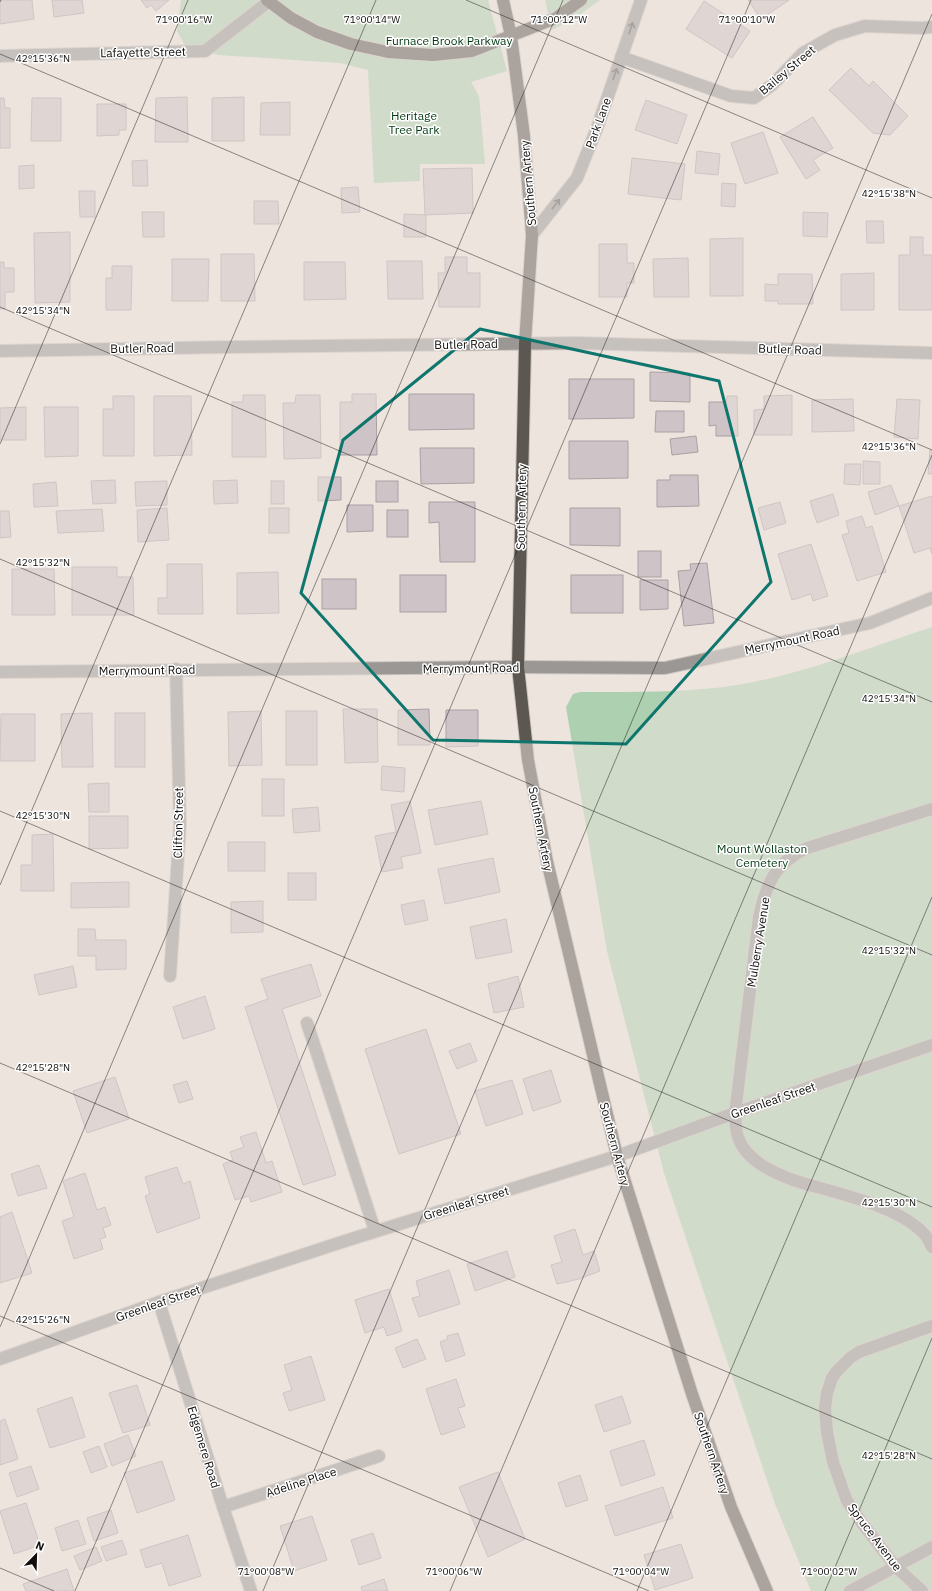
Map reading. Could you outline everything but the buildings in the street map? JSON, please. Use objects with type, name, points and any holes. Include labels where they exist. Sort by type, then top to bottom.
[{"type":"main road","name":"Southern Artery","points":[[503,0],[511,36],[524,136],[532,235],[525,344],[518,668],[528,760],[547,861],[617,1156],[702,1424],[731,1507],[766,1591]]},
{"type":"main road","points":[[267,1],[291,18],[317,32],[351,44],[388,52],[433,55],[472,51],[556,18],[581,0]]},
{"type":"street","name":"Park Lane","points":[[532,235],[577,178],[641,0]]},
{"type":"street","name":"Lafayette Street","points":[[0,56],[205,51],[267,1]]},
{"type":"street","name":"Bailey Street","points":[[621,57],[731,96],[754,98],[772,85],[803,53],[835,35],[865,26],[932,27]]},
{"type":"street","name":"Butler Road","points":[[0,351],[228,346],[577,343],[932,354]]},
{"type":"street","name":"Merrymount Road","points":[[0,672],[665,668],[870,623],[932,598]]},
{"type":"street","name":"Clifton Street","points":[[170,976],[180,826],[176,670]]},
{"type":"street","name":"Mulberry Avenue","points":[[930,1237],[901,1217],[875,1205],[796,1181],[777,1173],[759,1162],[741,1145],[737,1136],[735,1112],[759,917],[767,887],[773,876],[794,854],[807,848],[932,809]]},
{"type":"street","points":[[307,1023],[375,1231]]},
{"type":"street","name":"Greenleaf Street","points":[[0,1359],[159,1302],[375,1231],[617,1156],[735,1112],[932,1045]]},
{"type":"street","name":"Edgemere Road","points":[[159,1302],[223,1507],[251,1591]]},
{"type":"street","name":"Spruce Avenue","points":[[922,1591],[895,1566],[847,1501],[833,1462],[827,1432],[825,1408],[827,1393],[832,1378],[850,1358],[859,1352],[932,1326]]},
{"type":"street","name":"Adeline Place","points":[[223,1507],[379,1456]]},
{"type":"street","points":[[850,1591],[932,1547]]},
{"type":"highlighted area","points":[[480,329],[719,381],[771,582],[626,744],[433,740],[301,593],[343,440]]},
{"type":"green space","name":"Furnace Brook Parkway","points":[[181,0],[488,0],[507,71],[471,82],[479,96],[485,164],[420,164],[420,181],[374,183],[368,70],[340,63],[218,55],[205,51],[188,51],[177,31]]},
{"type":"green space","points":[[545,0],[600,0],[575,18],[552,30]]},
{"type":"green space","name":"Mount Wollaston Cemetery","points":[[932,627],[932,1591],[811,1591],[775,1504],[664,1173],[607,951],[566,707],[573,694],[580,692],[658,692],[717,688],[762,680],[836,660]]},
{"type":"park label","name":"Heritage Tree Park","points":[[414,122]]}]
